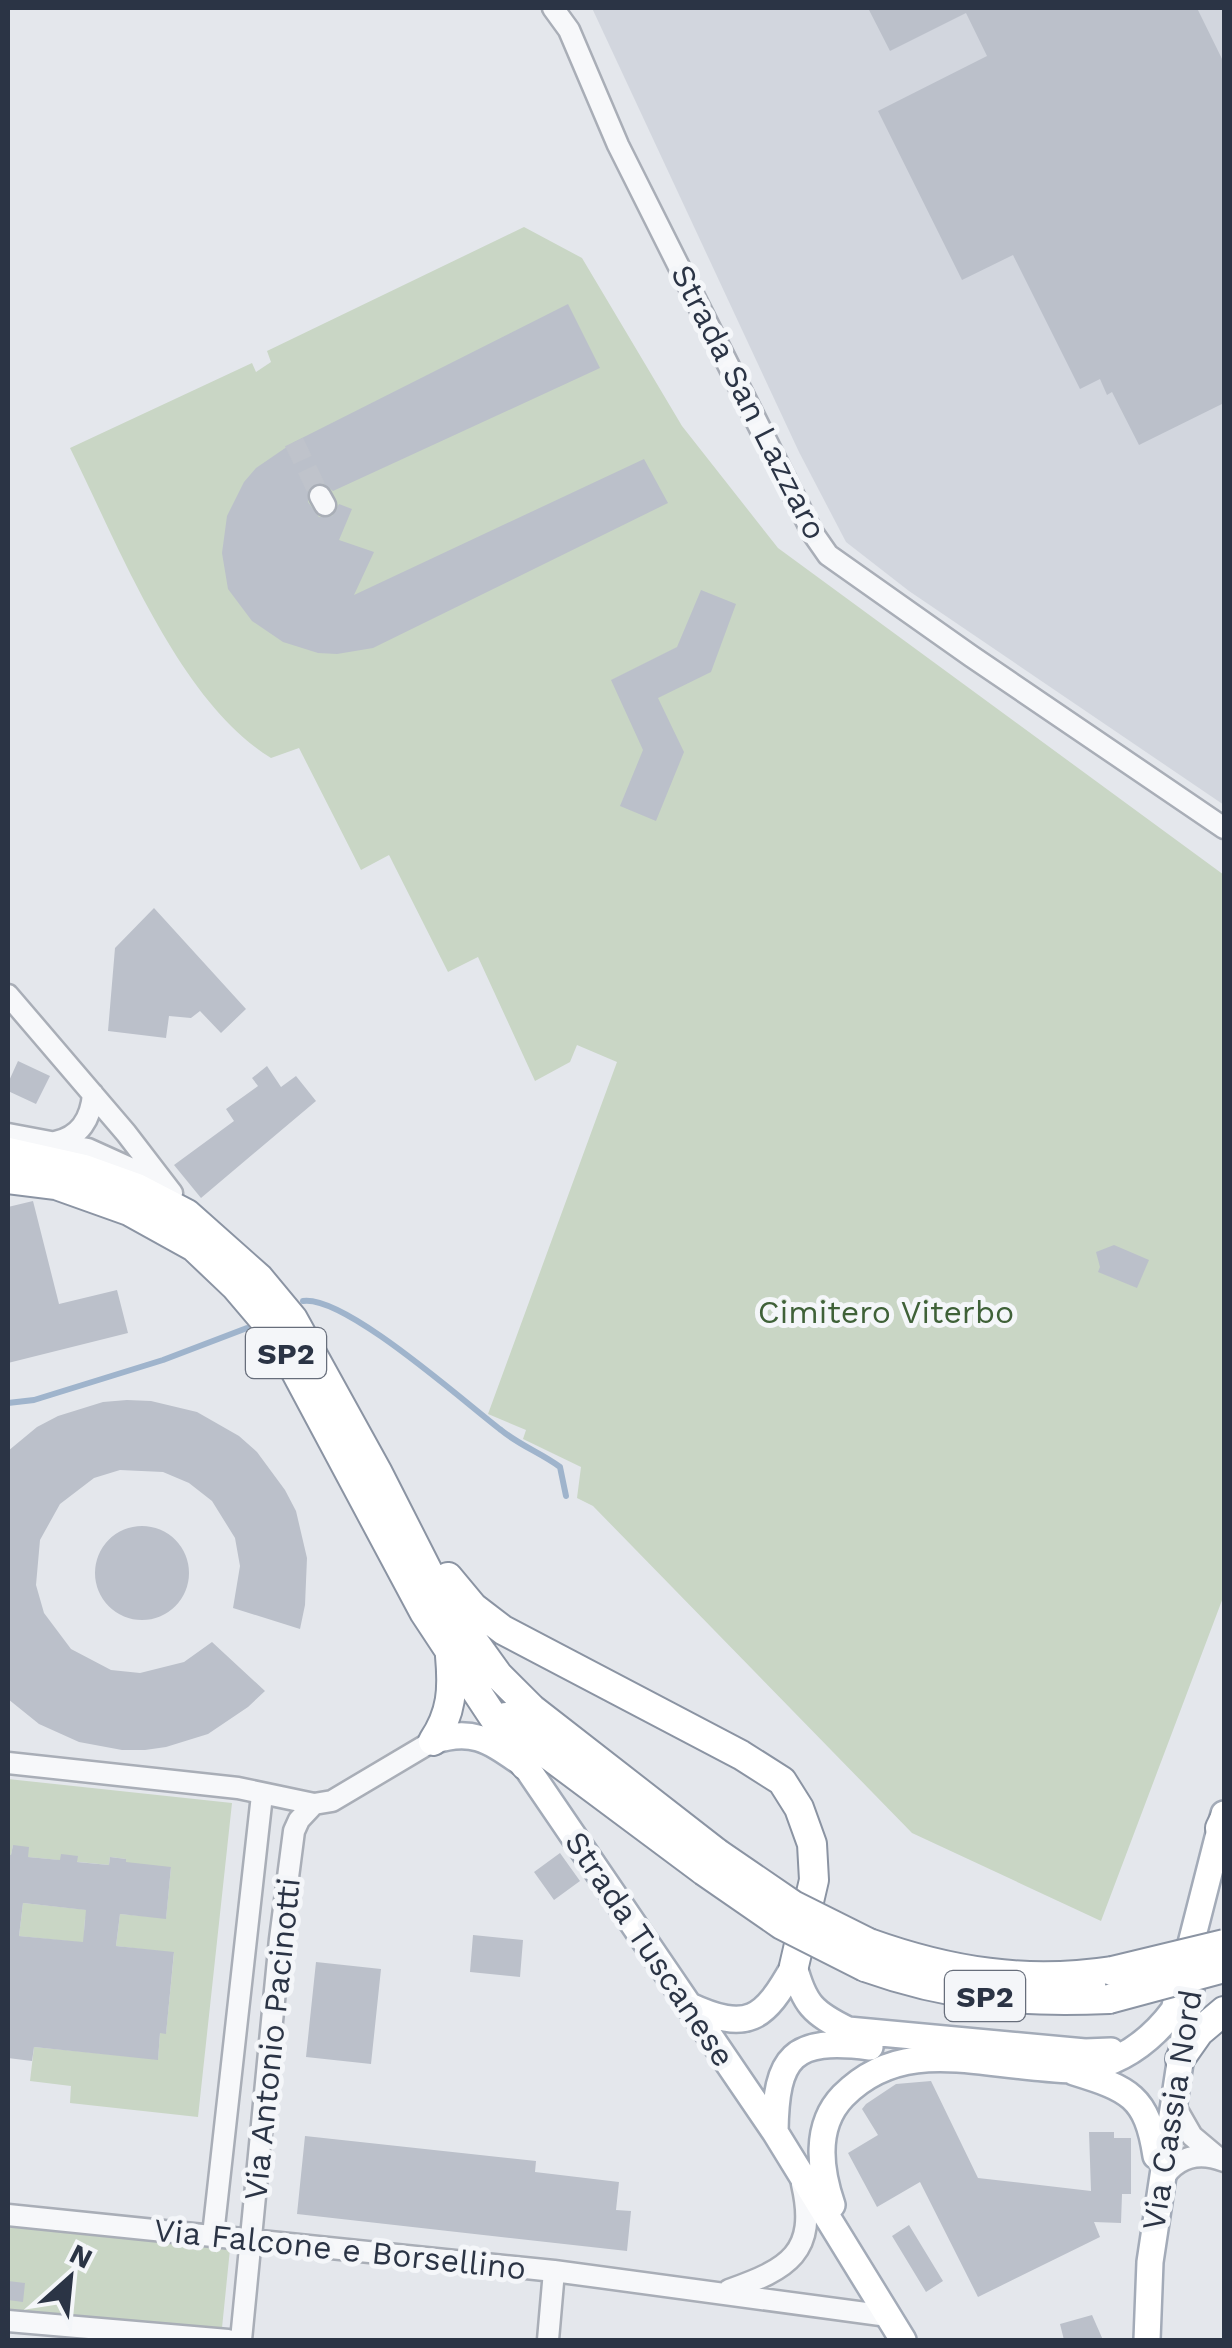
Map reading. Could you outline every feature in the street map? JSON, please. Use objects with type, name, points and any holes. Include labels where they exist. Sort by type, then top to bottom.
[{"type":"highway","name":"SP2","points":[[8,1152],[134,1181],[179,1204],[259,1278],[293,1319],[438,1592],[498,1675],[532,1710],[711,1862]]},
{"type":"highway","name":"SP2","points":[[8,1178],[56,1184],[129,1211],[194,1248],[235,1286],[276,1334],[450,1654],[524,1765]]},
{"type":"highway","points":[[378,1473],[473,1607],[503,1630],[741,1755],[782,1782],[799,1808],[812,1844],[814,1880],[794,1966]]},
{"type":"highway","points":[[432,1740],[448,1716],[450,1654]]},
{"type":"highway","name":"SP2","points":[[468,1682],[535,1745],[711,1862],[793,1904],[919,1986],[1034,2002],[1111,1985],[1224,1968]]},
{"type":"highway","name":"SP2","points":[[1111,1985],[1224,1944]]},
{"type":"highway","points":[[1180,2059],[1199,2032],[1224,2011]]},
{"type":"main road","points":[[432,1740],[467,1733],[504,1750],[524,1765]]},
{"type":"main road","name":"Strada Tuscanese","points":[[524,1765],[775,2132]]},
{"type":"main road","name":"Via Cassia Nord","points":[[841,2234],[821,2173],[828,2117],[861,2079],[886,2065],[924,2057],[1070,2070],[1096,2067],[1136,2049],[1161,2028],[1174,2010],[1223,1821]]},
{"type":"main road","name":"Via Cassia Nord","points":[[1148,2340],[1150,2262],[1159,2186],[1206,1881]]},
{"type":"main road","points":[[688,2005],[712,2016],[734,2020],[754,2016],[774,2001],[794,1966]]},
{"type":"main road","points":[[794,1966],[801,1992],[819,2016],[848,2030],[1085,2052],[1136,2049]]},
{"type":"main road","points":[[775,2132],[776,2090],[784,2068],[801,2051],[824,2044],[866,2046],[924,2057]]},
{"type":"main road","points":[[1070,2070],[1115,2085],[1145,2112],[1151,2125],[1159,2186]]},
{"type":"main road","name":"Via Cassia Nord","points":[[775,2132],[904,2340]]},
{"type":"street","name":"Strada San Lazzaro","points":[[552,8],[568,30],[618,144],[812,532],[828,555],[1224,828]]},
{"type":"street","name":"Strada San Lazzaro","points":[[566,8],[568,30]]},
{"type":"street","points":[[8,995],[93,1094],[179,1204]]},
{"type":"street","points":[[53,1142],[66,1140],[83,1126],[93,1094]]},
{"type":"street","points":[[8,1134],[110,1158],[134,1181]]},
{"type":"street","points":[[8,1762],[238,1788],[314,1804],[332,1801],[432,1740]]},
{"type":"street","name":"Via Antonio Pacinotti","points":[[213,2236],[262,1795]]},
{"type":"street","name":"Via Antonio Pacinotti","points":[[241,2340],[294,1831],[314,1804]]},
{"type":"street","points":[[245,1934],[280,1939]]},
{"type":"street","points":[[1173,2104],[1192,2136],[1222,2159]]},
{"type":"street","points":[[222,2148],[258,2152]]},
{"type":"street","points":[[1159,2186],[1170,2168],[1188,2157],[1209,2155],[1222,2159]]},
{"type":"street","points":[[722,2293],[772,2275],[788,2264],[806,2232],[808,2210],[798,2169]]},
{"type":"street","name":"Via Falcone e Borsellino","points":[[8,2215],[554,2271],[888,2316]]},
{"type":"street","points":[[548,2340],[554,2271]]},
{"type":"street","points":[[8,2321],[228,2340]]},
{"type":"shaded area","points":[[592,8],[1224,8],[1224,805],[909,591],[846,542],[799,452]]},
{"type":"green space","name":"Cimitero Viterbo","points":[[524,227],[582,258],[682,426],[778,548],[1224,875],[1224,1595],[1101,1921],[912,1833],[593,1506],[577,1498],[581,1467],[523,1439],[526,1430],[488,1414],[617,1062],[577,1045],[570,1062],[535,1081],[478,957],[448,972],[389,855],[361,870],[299,748],[271,758],[238,732],[207,699],[154,618],[70,448],[252,363],[256,372],[271,362],[267,351]]},
{"type":"green space","points":[[8,1779],[232,1803],[198,2117],[70,2103],[71,2086],[30,2081],[34,2047],[158,2059],[160,2033],[166,2033],[174,1953],[116,1946],[120,1914],[166,1918],[171,1867],[125,1867],[126,1859],[110,1857],[109,1865],[28,1857],[13,1845],[8,1855]]},
{"type":"green space","points":[[23,1903],[107,1912],[85,1919],[84,1933],[96,1935],[95,1944],[19,1936]]},
{"type":"green space","points":[[8,2227],[230,2249],[222,2328],[8,2309]]},
{"type":"building","points":[[868,8],[1197,8],[1224,63],[1224,403],[1139,445],[1112,392],[1107,395],[1100,379],[1080,389],[1013,255],[962,280],[878,111],[987,56],[966,13],[890,51]]},
{"type":"building","points":[[568,304],[600,368],[333,491],[321,482],[309,488],[308,502],[319,517],[332,516],[339,504],[352,509],[339,540],[374,552],[354,595],[644,459],[668,503],[373,648],[318,653],[283,642],[252,621],[228,589],[222,553],[227,516],[244,482],[256,468],[294,442]]},
{"type":"building","points":[[701,590],[736,604],[711,672],[658,698],[684,752],[656,821],[620,806],[643,750],[611,680],[677,647]]},
{"type":"building","points":[[154,908],[246,1009],[221,1033],[200,1011],[191,1018],[169,1016],[166,1038],[108,1031],[115,948]]},
{"type":"building","points":[[18,1061],[50,1076],[36,1104],[8,1091]]},
{"type":"building","points":[[267,1066],[281,1087],[296,1076],[316,1101],[201,1198],[174,1165],[234,1121],[226,1109],[258,1086],[252,1078]]},
{"type":"building","points":[[33,1201],[59,1304],[117,1290],[128,1333],[8,1363],[8,1207]]},
{"type":"building","points":[[1114,1245],[1149,1260],[1137,1288],[1098,1272],[1096,1252]]},
{"type":"building","points":[[151,1401],[197,1412],[239,1436],[257,1452],[285,1490],[296,1511],[307,1558],[300,1629],[233,1608],[240,1566],[235,1538],[212,1501],[189,1483],[163,1472],[120,1470],[94,1478],[60,1504],[40,1540],[36,1585],[44,1613],[71,1649],[111,1670],[140,1673],[184,1662],[212,1642],[265,1691],[208,1734],[145,1750],[79,1742],[39,1724],[8,1699],[8,1451],[37,1427],[58,1416],[103,1402]]},
{"type":"building","points":[[142,1526],[160,1529],[175,1540],[186,1555],[186,1591],[175,1606],[160,1617],[142,1620],[124,1617],[109,1606],[98,1591],[95,1573],[98,1555],[109,1540],[124,1529]]},
{"type":"building","points":[[13,1845],[29,1847],[28,1857],[60,1860],[61,1854],[78,1856],[77,1862],[109,1865],[110,1857],[171,1867],[166,1919],[120,1914],[116,1946],[174,1952],[166,2034],[160,2033],[158,2060],[34,2047],[32,2061],[8,2058]],"holes":[[[23,1903],[86,1910],[83,1942],[19,1936]]]},
{"type":"building","points":[[560,1853],[580,1881],[554,1900],[534,1872]]},
{"type":"building","points":[[473,1935],[523,1940],[520,1977],[470,1972]]},
{"type":"building","points":[[316,1962],[381,1969],[371,2064],[306,2057]]},
{"type":"building","points":[[931,2081],[978,2178],[1091,2191],[1089,2132],[1114,2132],[1114,2138],[1131,2138],[1131,2194],[1122,2194],[1121,2223],[1094,2222],[1100,2237],[978,2297],[920,2182],[877,2207],[848,2153],[878,2135],[862,2109],[866,2104],[896,2084]]},
{"type":"building","points":[[305,2136],[536,2161],[535,2172],[619,2182],[616,2210],[631,2211],[627,2251],[297,2214]]},
{"type":"building","points":[[909,2225],[943,2281],[926,2292],[892,2236]]},
{"type":"building","points":[[8,2281],[25,2283],[23,2302],[8,2300]]},
{"type":"building","points":[[1092,2315],[1103,2340],[1064,2340],[1060,2324]]},
{"type":"waterway","points":[[303,1301],[322,1304],[374,1332],[508,1435],[560,1467],[566,1496]]},
{"type":"waterway","points":[[8,1403],[34,1400],[163,1360],[247,1328]]},
{"type":"tunnel","points":[[294,442],[320,496]]}]
